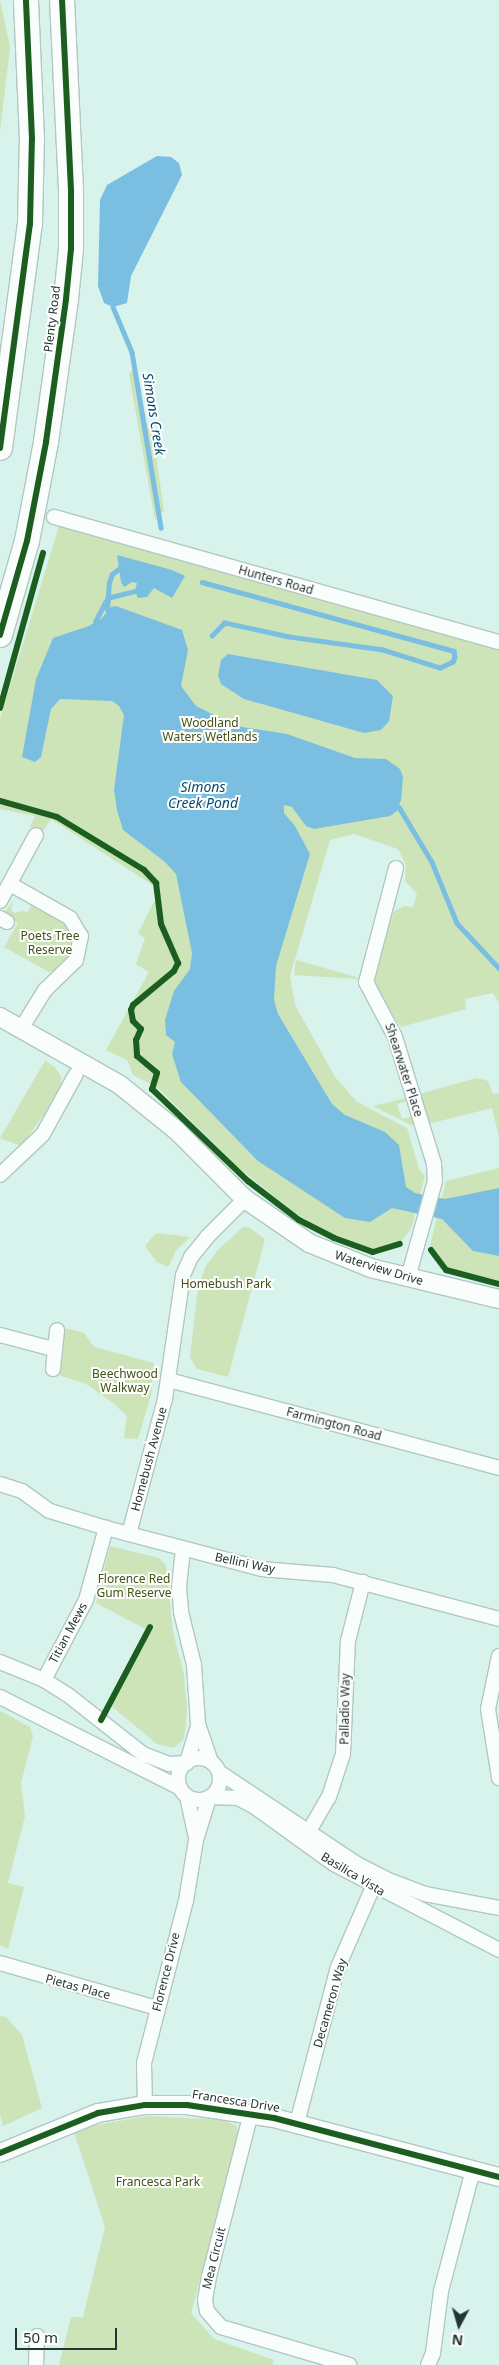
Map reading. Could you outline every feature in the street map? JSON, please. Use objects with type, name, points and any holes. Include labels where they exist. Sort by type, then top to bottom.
[{"type":"highway","points":[[0,448],[30,224],[32,139],[26,0]]},
{"type":"highway","name":"Plenty Road","points":[[0,635],[20,571],[38,487],[66,299],[71,190],[62,0]]},
{"type":"street","name":"Hunters Road","points":[[54,517],[499,642]]},
{"type":"street","points":[[0,901],[36,835]]},
{"type":"street","name":"Shearwater Place","points":[[396,868],[372,950],[366,982],[395,1037],[434,1164],[434,1180],[408,1278]]},
{"type":"street","points":[[10,884],[70,918],[81,936],[76,960],[44,990],[18,1034]]},
{"type":"street","name":"Waterview Drive","points":[[0,1018],[18,1034],[79,1068],[120,1086],[157,1115],[245,1199],[276,1223],[316,1246],[371,1268],[499,1299]]},
{"type":"street","name":"Waterview Drive","points":[[0,1031],[18,1034]]},
{"type":"street","points":[[0,1176],[43,1134],[79,1068]]},
{"type":"street","name":"Homebush Avenue","points":[[129,1534],[169,1380],[183,1275],[191,1257],[207,1237],[245,1199]]},
{"type":"street","points":[[53,1370],[53,1349],[57,1330]]},
{"type":"street","points":[[0,1335],[53,1349]]},
{"type":"street","name":"Farmington Road","points":[[169,1380],[499,1468]]},
{"type":"street","name":"Bellini Way","points":[[0,1484],[22,1491],[50,1511],[184,1549],[262,1569],[324,1573],[499,1618]]},
{"type":"street","name":"Titian Mews","points":[[44,1680],[86,1600],[106,1528]]},
{"type":"street","points":[[0,1697],[198,1800],[210,1797],[219,1786],[215,1767],[198,1724],[194,1672],[179,1587],[184,1549]]},
{"type":"street","name":"Palladio Way","points":[[309,1831],[328,1796],[343,1754],[348,1641],[363,1582]]},
{"type":"street","points":[[499,1656],[488,1709],[499,1778]]},
{"type":"street","points":[[0,1662],[44,1680],[94,1713],[143,1754],[169,1764],[187,1763],[199,1759],[215,1767]]},
{"type":"street","points":[[184,1792],[179,1774],[187,1763],[198,1724]]},
{"type":"street","name":"Basilica Vista","points":[[215,1767],[357,1864],[391,1881],[424,1894],[499,1908]]},
{"type":"street","name":"Florence Drive","points":[[184,1792],[196,1840]]},
{"type":"street","name":"Basilica Vista","points":[[210,1797],[238,1798],[255,1807],[334,1864],[373,1887],[499,1950]]},
{"type":"street","name":"Florence Drive","points":[[145,2105],[144,2063],[186,1901],[196,1840],[210,1797]]},
{"type":"street","name":"Decameron Way","points":[[297,2123],[338,1967],[373,1887]]},
{"type":"street","name":"Pietas Place","points":[[0,1962],[157,2008]]},
{"type":"street","name":"Francesca Drive","points":[[0,2153],[75,2120],[117,2109],[145,2105],[187,2105],[251,2113],[297,2123],[499,2177]]},
{"type":"street","name":"Mea Circuit","points":[[251,2113],[209,2277],[205,2300],[206,2311],[221,2328],[349,2365]]},
{"type":"street","points":[[428,2365],[433,2353],[441,2291],[473,2170]]},
{"type":"street","points":[[36,2365],[38,2336]]},
{"type":"green space","points":[[0,0],[10,47],[0,131]]},
{"type":"green space","points":[[135,367],[148,427],[153,435],[164,511],[155,520],[129,374]]},
{"type":"green space","name":"Woodland Waters Wetlands","points":[[61,520],[499,643],[499,1003],[493,993],[465,999],[466,1009],[401,1027],[377,990],[373,974],[394,911],[404,906],[413,907],[417,894],[405,881],[406,865],[398,849],[354,834],[330,840],[290,976],[295,1005],[335,1077],[357,1102],[407,1128],[419,1169],[425,1176],[411,1229],[401,1241],[378,1250],[332,1235],[292,1211],[238,1167],[158,1088],[133,1075],[127,1060],[106,1050],[149,972],[136,964],[145,938],[138,933],[157,896],[154,886],[51,819],[42,832],[30,826],[35,816],[0,809],[0,718]]},
{"type":"green space","name":"Poets Tree Reserve","points":[[13,902],[11,911],[15,913],[23,911],[27,913],[33,903],[69,923],[77,947],[63,968],[49,972],[4,947],[18,923],[2,915]]},
{"type":"green space","points":[[296,960],[359,978],[359,979],[294,975]]},
{"type":"green space","points":[[45,1061],[55,1067],[61,1077],[61,1086],[53,1102],[21,1146],[0,1138]]},
{"type":"green space","points":[[477,1078],[488,1081],[493,1094],[499,1093],[499,1137],[492,1108],[428,1124],[419,1094]]},
{"type":"green space","points":[[406,1098],[407,1101],[397,1104],[402,1119],[413,1116],[415,1125],[411,1125],[373,1106]]},
{"type":"green space","points":[[499,1168],[499,1282],[446,1267],[430,1245],[446,1181]]},
{"type":"green space","name":"Homebush Park","points":[[243,1227],[250,1228],[265,1239],[228,1377],[197,1369],[190,1357],[197,1294],[205,1267],[218,1250]]},
{"type":"green space","points":[[156,1233],[190,1237],[176,1251],[168,1267],[157,1262],[145,1246]]},
{"type":"green space","name":"Beechwood Walkway","points":[[64,1328],[84,1333],[94,1347],[154,1363],[151,1395],[138,1439],[124,1438],[127,1416],[112,1402],[86,1384],[59,1375]]},
{"type":"green space","name":"Florence Red Gum Reserve","points":[[110,1546],[159,1558],[166,1565],[173,1632],[184,1675],[187,1711],[184,1739],[174,1748],[157,1744],[110,1705],[149,1631],[96,1603]]},
{"type":"green space","points":[[0,1711],[30,1727],[33,1736],[21,1783],[25,1816],[8,1883],[24,1887],[8,1949],[0,1945]]},
{"type":"green space","points":[[0,2016],[6,2017],[22,2035],[42,2108],[3,2126],[0,2114]]},
{"type":"green space","name":"Francesca Park","points":[[148,2116],[223,2120],[237,2126],[238,2138],[191,2313],[214,2339],[274,2360],[272,2365],[59,2365],[71,2317],[83,2317],[105,2227],[74,2132],[96,2125]]},
{"type":"water","points":[[157,156],[171,157],[179,163],[182,175],[131,276],[127,303],[113,307],[104,303],[98,286],[100,200],[107,185]]},
{"type":"water","points":[[117,555],[172,570],[185,576],[172,598],[154,588],[147,597],[138,598],[135,591],[137,583],[132,582],[124,587],[121,582]]},
{"type":"water","name":"Simons Creek Pond","points":[[116,606],[182,630],[188,650],[181,686],[196,706],[236,726],[287,734],[355,758],[386,759],[400,769],[403,777],[401,800],[397,811],[390,816],[314,829],[306,826],[292,807],[284,805],[284,813],[295,826],[310,854],[276,966],[274,1000],[278,1014],[332,1104],[345,1115],[385,1132],[399,1145],[406,1187],[415,1193],[445,1199],[499,1188],[499,1256],[473,1251],[442,1219],[392,1208],[370,1222],[345,1218],[258,1161],[181,1082],[172,1054],[175,1042],[166,1035],[165,1020],[174,991],[190,969],[192,953],[176,874],[164,861],[123,830],[117,810],[114,790],[124,715],[119,706],[112,701],[60,699],[51,709],[41,757],[35,762],[22,757],[36,679],[53,638],[89,626],[101,619],[111,607]]},
{"type":"water","points":[[228,654],[377,680],[393,696],[389,721],[381,730],[364,733],[244,699],[221,684],[218,676],[221,660]]},
{"type":"waterway","name":"Simons Creek","points":[[113,307],[132,352],[161,528]]},
{"type":"waterway","points":[[107,610],[109,583],[112,574],[120,568]]},
{"type":"waterway","points":[[202,582],[454,651],[455,657],[453,662],[440,668],[383,650],[289,637],[225,623],[212,636]]},
{"type":"waterway","points":[[107,598],[135,591]]},
{"type":"waterway","points":[[95,622],[105,602]]},
{"type":"waterway","points":[[399,807],[432,862],[457,923],[499,968]]},
{"type":"cycle path","points":[[0,448],[30,224],[32,139],[26,0]]},
{"type":"cycle path","points":[[0,635],[27,541],[46,442],[71,249],[71,190],[62,0]]},
{"type":"cycle path","points":[[0,708],[43,553]]},
{"type":"cycle path","points":[[0,801],[57,817],[144,870],[156,883],[161,924],[178,963],[174,971],[133,1005],[131,1010],[133,1021],[141,1029],[136,1040],[137,1056],[157,1073],[152,1089],[248,1181],[299,1220],[334,1238],[373,1252],[400,1244]]},
{"type":"cycle path","points":[[431,1250],[446,1270],[499,1284]]},
{"type":"cycle path","points":[[101,1720],[150,1627]]},
{"type":"cycle path","points":[[0,2153],[98,2113],[145,2105],[187,2105],[274,2118],[499,2177]]}]
